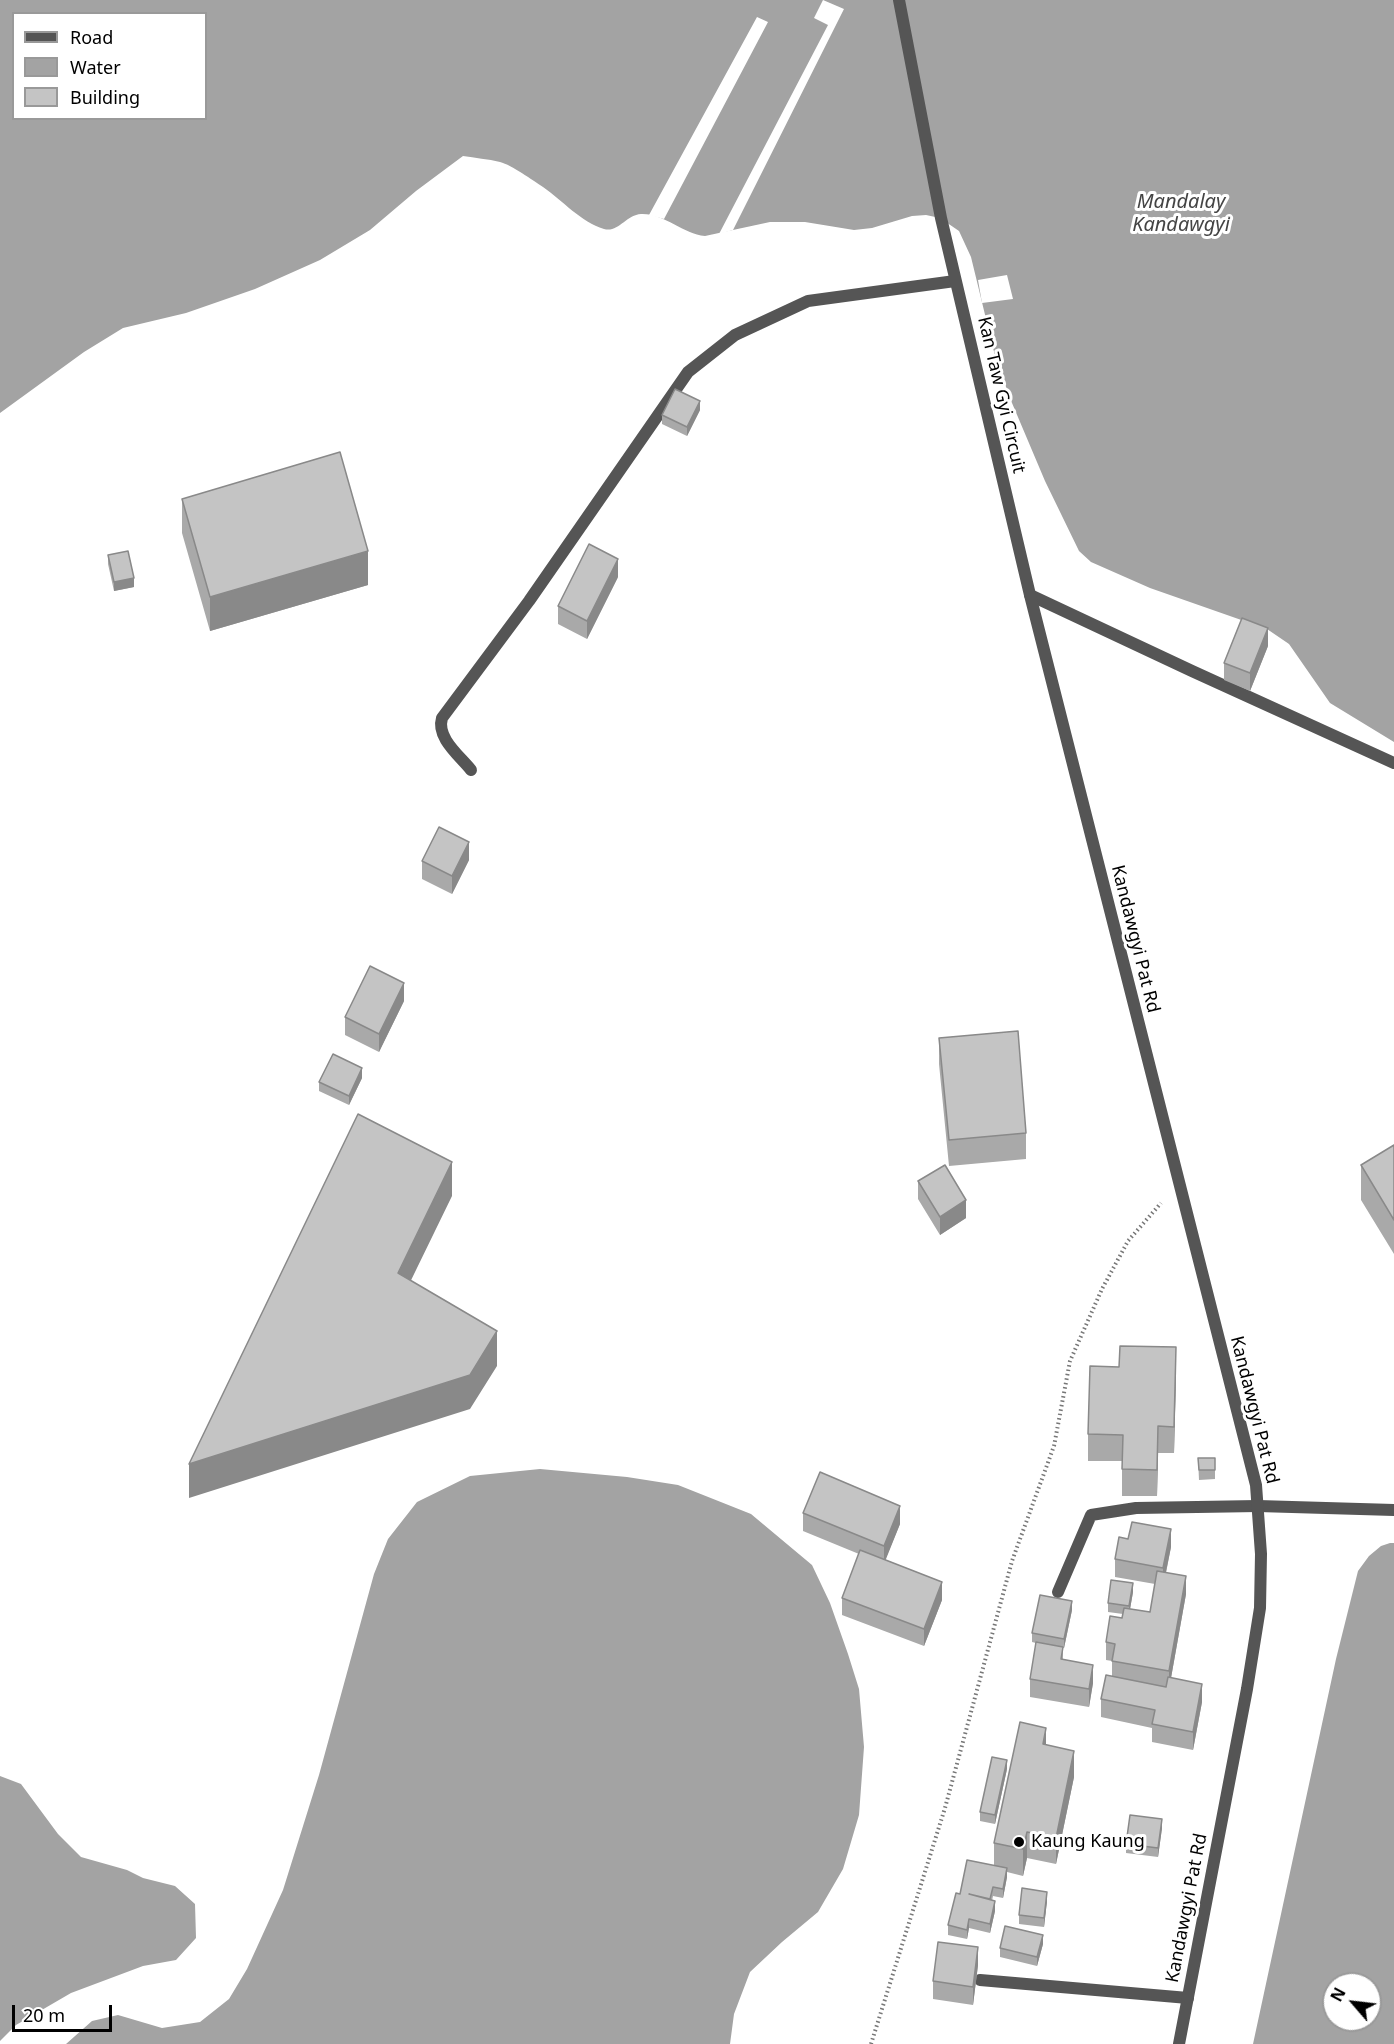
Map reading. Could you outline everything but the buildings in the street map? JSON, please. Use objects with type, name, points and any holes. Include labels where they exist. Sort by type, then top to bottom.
[{"type":"street","name":"Kan Taw Gyi Circuit","points":[[899,0],[940,218],[1080,795]]},
{"type":"street","points":[[471,770],[442,735],[440,726],[442,718],[529,601],[688,372],[735,335],[808,301],[955,281]]},
{"type":"street","points":[[1030,595],[1394,763]]},
{"type":"street","name":"Kandawgyi Pat Rd","points":[[1080,795],[1256,1485],[1258,1506],[1261,1554],[1260,1608],[1248,1689],[1179,2044]]},
{"type":"street","points":[[1058,1592],[1091,1515],[1136,1509],[1258,1506],[1394,1510]]},
{"type":"street","points":[[980,1980],[1188,1998]]},
{"type":"path","points":[[871,2044],[945,1808],[1012,1561],[1054,1446],[1071,1361],[1102,1289],[1128,1241],[1179,1183]]},
{"type":"water","name":"Mandalay Kandawgyi","points":[[0,0],[1394,0],[1394,742],[1330,703],[1289,644],[1267,629],[1150,588],[1091,562],[1079,551],[1045,481],[996,360],[971,257],[959,231],[940,218],[926,215],[912,216],[872,228],[854,230],[805,222],[770,222],[705,236],[689,232],[658,217],[641,214],[609,230],[596,226],[580,216],[543,187],[510,166],[463,156],[416,191],[370,230],[320,260],[255,289],[186,313],[123,328],[84,352],[0,413]]},
{"type":"water","points":[[540,1469],[627,1477],[678,1485],[751,1514],[812,1565],[830,1603],[848,1654],[859,1689],[864,1747],[859,1815],[843,1869],[818,1912],[750,1972],[734,2014],[730,2044],[66,2044],[92,2021],[118,2015],[162,2028],[200,2022],[229,1999],[247,1969],[283,1890],[319,1775],[374,1574],[388,1539],[417,1502],[470,1476]]},
{"type":"water","points":[[1394,1543],[1394,2044],[1253,2044],[1336,1659],[1358,1571],[1369,1556],[1381,1546]]},
{"type":"water","points":[[0,1776],[21,1784],[58,1834],[81,1857],[175,1886],[195,1904],[196,1938],[176,1960],[143,1966],[71,1993],[16,2025],[0,2041]]},
{"type":"pier","points":[[823,0],[844,9],[733,230],[719,234],[828,25],[814,18]]},
{"type":"pier","points":[[757,17],[768,22],[664,219],[649,215]]},
{"type":"pier","points":[[1007,275],[1013,299],[982,303],[978,280]]},
{"type":"place","name":"Kaung Kaung","points":[[1019,1842]]}]
